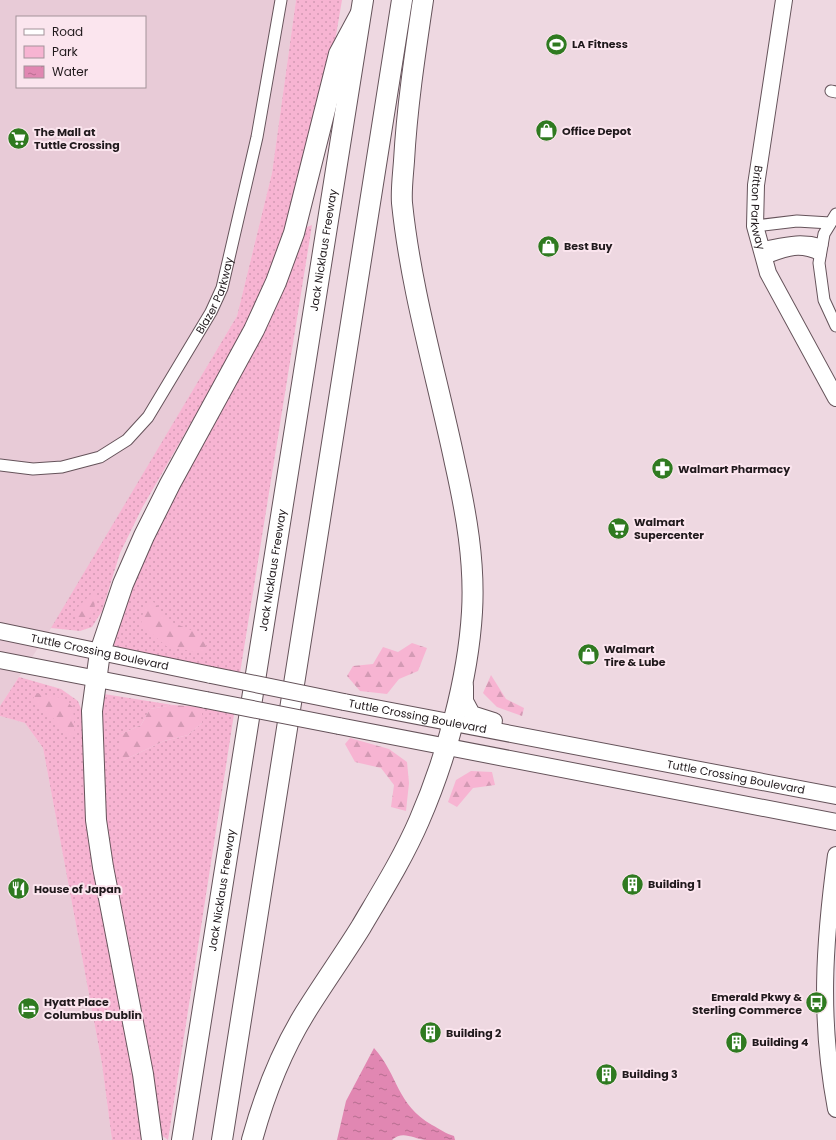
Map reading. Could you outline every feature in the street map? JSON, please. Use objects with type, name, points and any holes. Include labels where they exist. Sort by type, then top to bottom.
[{"type":"highway","points":[[222,1140],[402,0]]},
{"type":"highway","points":[[252,1140],[258,1117],[286,1047],[304,1015],[360,929],[398,863],[418,822],[453,722],[464,672],[472,612],[471,552],[463,498],[411,259],[402,201],[406,127],[423,0]]},
{"type":"highway","points":[[152,1140],[143,1074],[103,867],[96,820],[92,711],[100,652],[123,584],[144,536],[170,484],[254,330],[276,282],[294,233],[339,54],[362,7]]},
{"type":"highway","name":"Jack Nicklaus Freeway","points":[[182,1140],[362,7]]},
{"type":"main road","name":"Britton Parkway","points":[[784,0],[756,185],[755,226],[761,254],[774,287],[836,398]]},
{"type":"main road","name":"Tuttle Crossing Boulevard","points":[[0,631],[344,702],[836,796]]},
{"type":"main road","points":[[0,660],[836,822]]},
{"type":"main road","points":[[464,672],[465,701],[472,714],[481,718],[544,733],[558,742]]},
{"type":"main road","points":[[836,855],[827,920],[824,964],[825,1034],[836,1109]]},
{"type":"street","name":"Blazer Parkway","points":[[0,465],[33,469],[62,467],[100,457],[127,440],[148,418],[210,312],[222,288],[257,137],[281,0]]},
{"type":"street","points":[[755,226],[833,218]]},
{"type":"street","points":[[833,218],[824,234],[819,263],[824,300],[836,326]]},
{"type":"street","points":[[797,221],[799,244]]},
{"type":"street","points":[[761,254],[799,244],[808,250],[821,250]]},
{"type":"shaded area","points":[[0,0],[296,0],[272,173],[237,316],[61,613],[0,706]]},
{"type":"shaded area","points":[[0,716],[25,723],[43,748],[102,1064],[112,1140],[0,1140]]},
{"type":"green space","points":[[296,0],[342,0],[334,47],[302,176],[272,271],[246,327],[142,508],[120,553],[102,611],[92,627],[80,631],[51,628],[237,316],[272,173]]},
{"type":"green space","points":[[312,225],[240,673],[113,648],[134,577],[302,229]]},
{"type":"green space","points":[[98,587],[92,617],[79,621],[75,610]]},
{"type":"green space","points":[[154,602],[169,621],[198,633],[207,647],[201,653],[166,646],[141,624],[144,608]]},
{"type":"green space","points":[[412,643],[427,648],[418,671],[399,679],[387,694],[360,691],[347,676],[353,666],[373,664],[383,647],[398,652]]},
{"type":"green space","points":[[491,675],[506,699],[524,708],[522,716],[497,707],[483,693]]},
{"type":"green space","points":[[19,677],[61,689],[78,701],[84,717],[139,1085],[145,1140],[112,1140],[102,1064],[43,748],[25,723],[0,716],[0,706]]},
{"type":"green space","points":[[36,693],[62,698],[73,707],[75,736],[66,736],[53,718],[32,701]]},
{"type":"green space","points":[[104,694],[173,705],[150,709],[141,725],[121,734],[124,760],[164,741],[188,735],[202,723],[202,707],[234,714],[168,1140],[156,1131],[111,870],[99,755]]},
{"type":"green space","points":[[173,705],[202,707],[202,723],[188,735],[164,741],[124,760],[118,755],[121,734],[141,725],[150,709]]},
{"type":"green space","points":[[350,738],[389,749],[407,762],[409,783],[406,811],[391,807],[394,785],[381,768],[355,762],[345,744]]},
{"type":"green space","points":[[471,771],[492,772],[495,785],[473,788],[457,807],[448,802],[456,780]]},
{"type":"water","points":[[374,1048],[389,1069],[404,1099],[411,1108],[420,1117],[432,1125],[454,1136],[455,1140],[426,1140],[404,1135],[396,1137],[392,1140],[337,1140],[346,1101]]},
{"type":"place","name":"LA Fitness","points":[[557,44]]},
{"type":"place","name":"Office Depot","points":[[547,131]]},
{"type":"place","name":"The Mall at Tuttle Crossing","points":[[19,138]]},
{"type":"place","name":"Best Buy","points":[[549,246]]},
{"type":"place","name":"Walmart Pharmacy","points":[[663,469]]},
{"type":"place","name":"Walmart Supercenter","points":[[619,528]]},
{"type":"place","name":"Walmart Tire & Lube","points":[[588,655]]},
{"type":"place","name":"Building 1","points":[[632,884]]},
{"type":"place","name":"House of Japan","points":[[18,889]]},
{"type":"place","name":"Emerald Pkwy & Sterling Commerce","points":[[817,1003]]},
{"type":"place","name":"Hyatt Place Columbus Dublin","points":[[28,1008]]},
{"type":"place","name":"Building 2","points":[[430,1033]]},
{"type":"place","name":"Building 4","points":[[737,1042]]},
{"type":"place","name":"Building 3","points":[[606,1074]]}]
